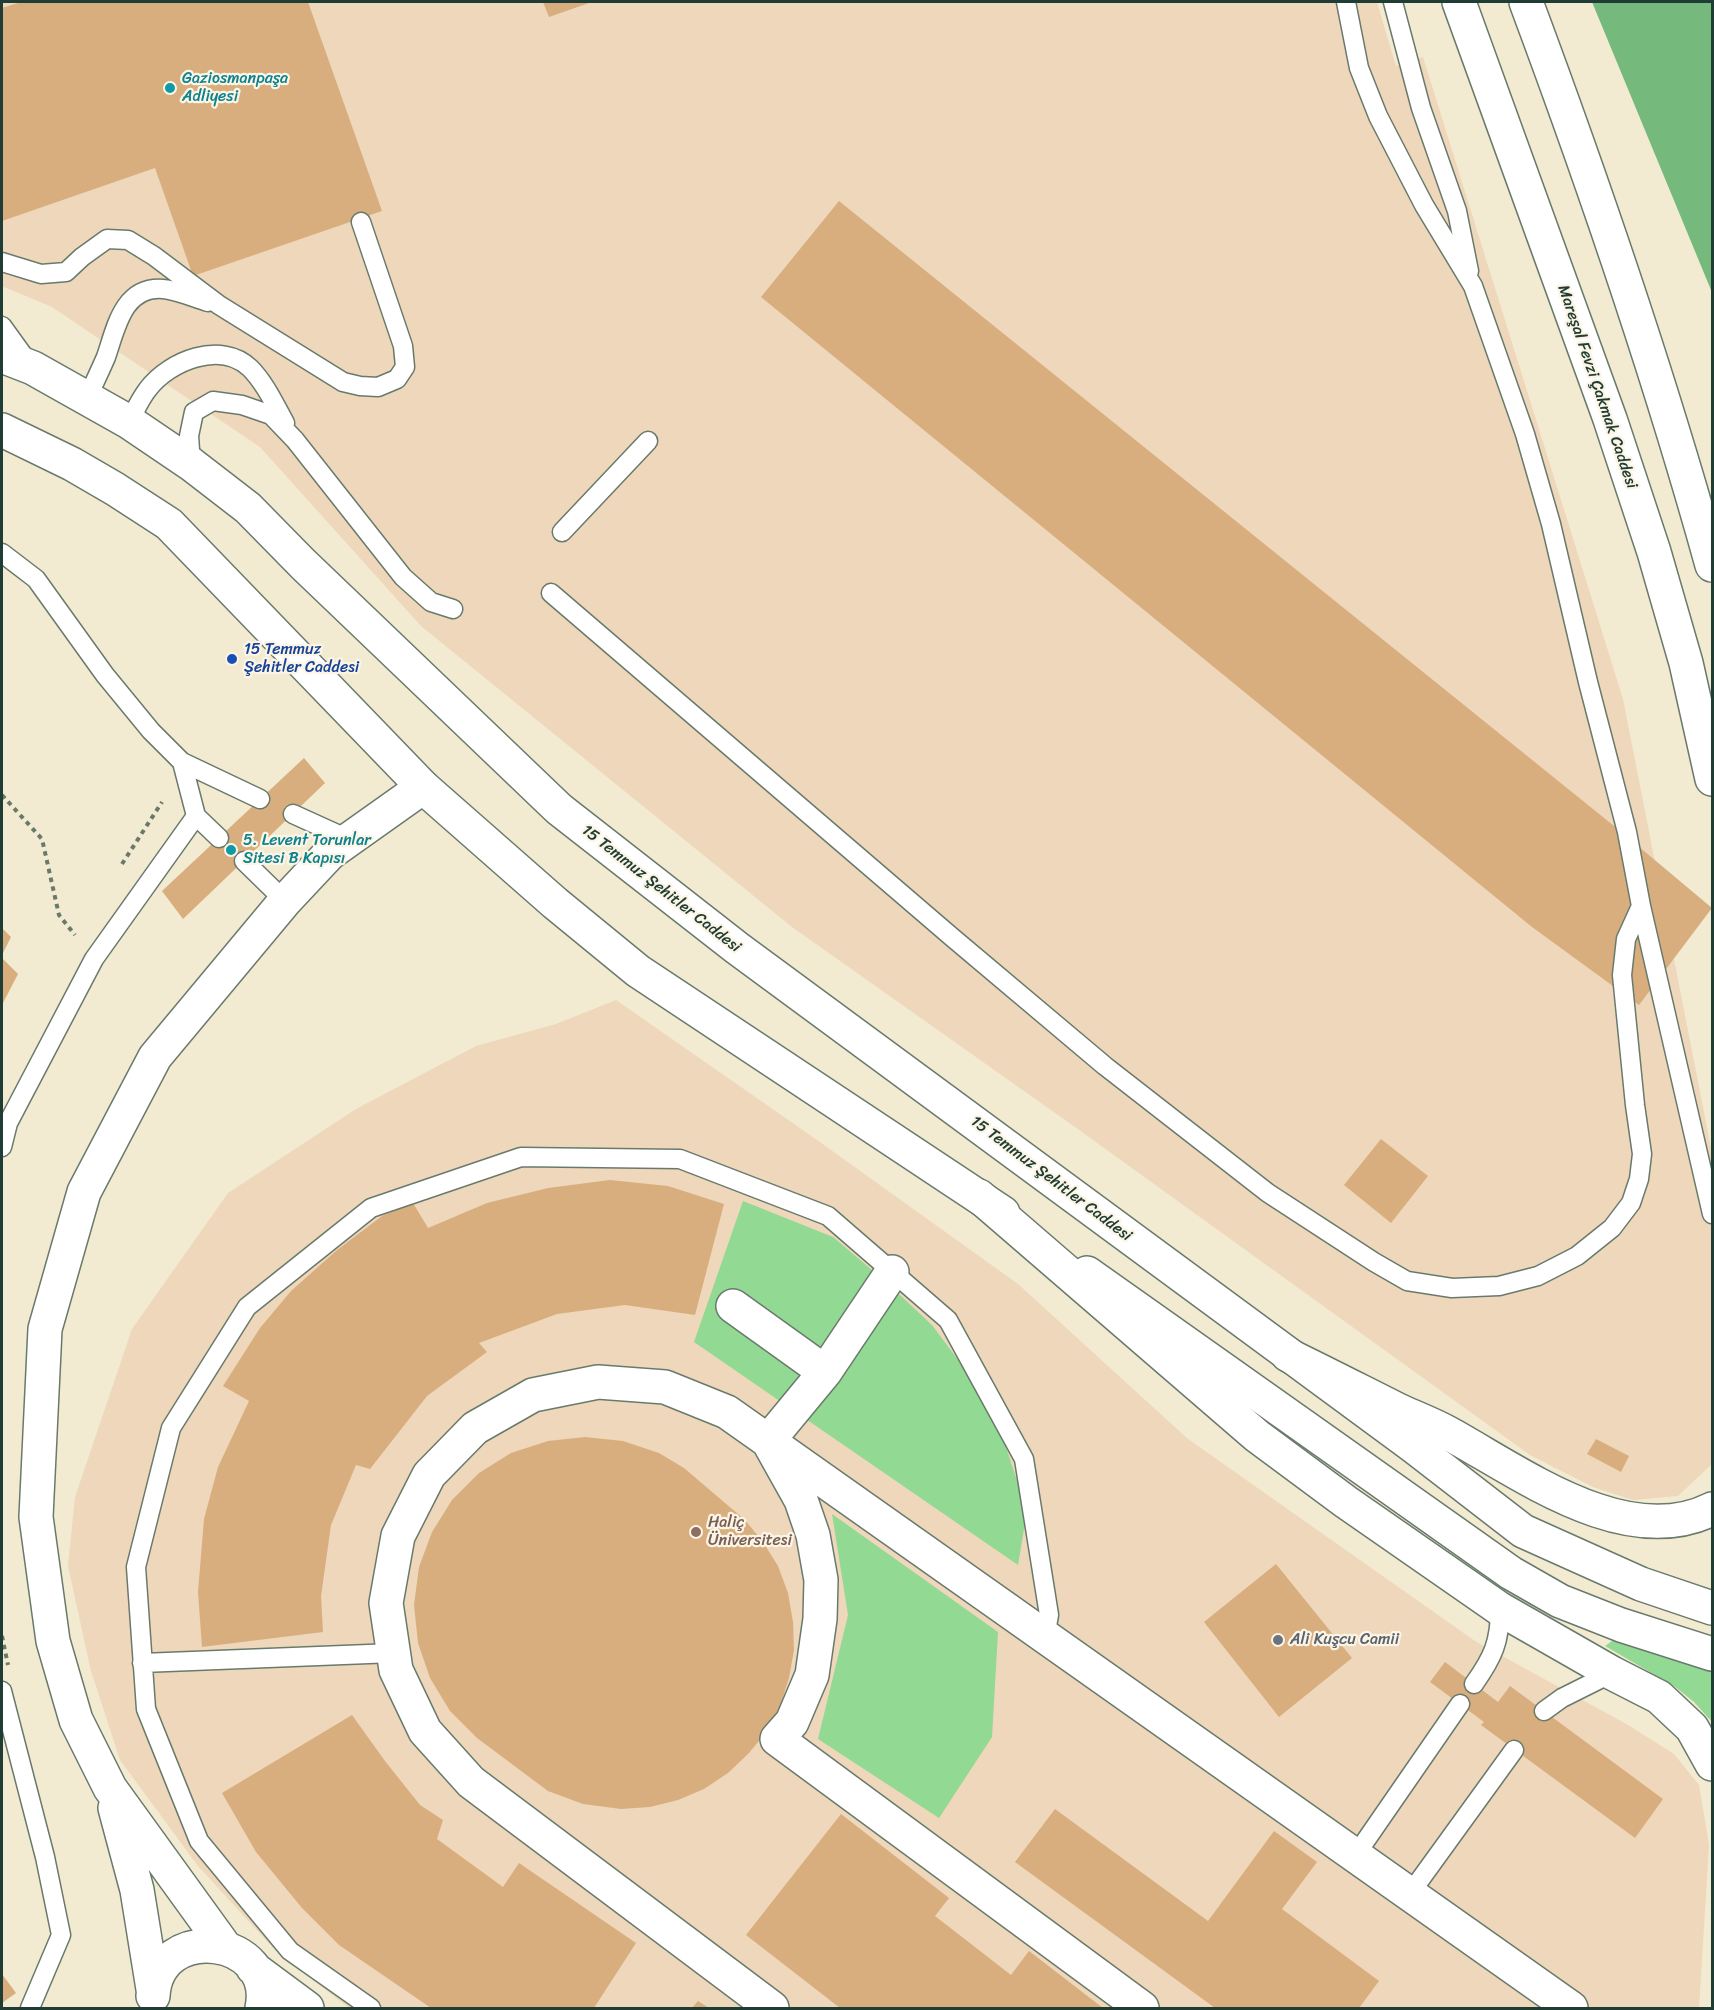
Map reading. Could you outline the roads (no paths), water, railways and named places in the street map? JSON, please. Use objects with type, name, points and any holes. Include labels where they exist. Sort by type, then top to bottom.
[{"type":"main road","name":"Mareşal Fevzi Çakmak Caddesi","points":[[1459,2],[1610,419],[1686,663],[1713,779]]},
{"type":"main road","points":[[1526,2],[1574,129],[1626,282],[1713,566]]},
{"type":"main road","name":"15 Temmuz Şehitler Caddesi","points":[[2,356],[33,368],[129,422],[191,464],[248,508],[303,564],[559,809],[737,948],[1288,1355]]},
{"type":"main road","points":[[2,430],[72,464],[169,524],[423,787],[519,873],[638,970],[979,1196],[1511,1574],[1560,1601],[1621,1625],[1713,1654]]},
{"type":"main road","points":[[225,1947],[110,1788],[76,1720],[53,1641],[36,1517],[45,1329],[84,1192],[155,1057],[285,901],[330,853],[423,787]]},
{"type":"main road","points":[[979,1196],[1257,1436],[1355,1509],[1500,1609],[1659,1697],[1692,1728],[1713,1764]]},
{"type":"main road","points":[[768,1441],[825,1372],[892,1272]]},
{"type":"main road","points":[[733,1306],[825,1372]]},
{"type":"main road","points":[[1288,1355],[1446,1432],[1514,1472],[1570,1499],[1625,1519],[1670,1522],[1700,1515],[1713,1509]]},
{"type":"main road","points":[[1288,1355],[1413,1446],[1523,1531],[1641,1584],[1713,1608]]},
{"type":"main road","points":[[772,2008],[471,1782],[424,1731],[396,1670],[386,1602],[398,1536],[429,1475],[475,1428],[534,1395],[598,1382],[665,1387],[727,1412],[1570,2008]]},
{"type":"main road","points":[[768,1441],[801,1500],[813,1535],[820,1580],[820,1619],[812,1675],[792,1722],[777,1739],[1142,2008]]},
{"type":"main road","points":[[110,1788],[137,1890],[153,2004]]},
{"type":"main road","points":[[153,2004],[160,1972],[172,1958],[188,1948],[206,1945],[225,1947],[241,1956],[253,1968],[307,2008]]},
{"type":"main road","points":[[253,1968],[261,1984],[264,2002],[262,2008]]},
{"type":"lane","points":[[1346,2],[1359,68],[1378,116],[1424,205],[1473,286]]},
{"type":"lane","points":[[1393,2],[1421,108],[1457,211],[1473,286],[1525,434],[1551,524],[1588,682],[1628,832],[1641,906],[1713,1214]]},
{"type":"lane","points":[[2,262],[41,274],[66,272],[82,256],[108,239],[128,240],[154,256],[219,305],[343,382],[378,387],[398,379],[405,367],[403,346],[361,222]]},
{"type":"lane","points":[[87,399],[105,358],[118,318],[131,300],[140,293],[163,289],[219,305]]},
{"type":"lane","points":[[2,326],[33,368]]},
{"type":"lane","points":[[129,422],[148,388],[176,364],[209,354],[232,357],[249,367],[263,385],[295,440]]},
{"type":"lane","points":[[191,464],[189,436],[194,412],[213,401],[242,405],[271,415],[295,440],[403,577],[431,602],[453,609]]},
{"type":"lane","points":[[562,532],[648,441]]},
{"type":"lane","points":[[2,553],[36,579],[105,675],[151,731],[182,762],[260,798]]},
{"type":"lane","points":[[551,592],[935,923],[1106,1066],[1268,1193],[1407,1281],[1452,1288],[1499,1286],[1538,1276],[1577,1256],[1612,1228],[1631,1203],[1639,1179],[1642,1154],[1622,975],[1626,939],[1641,906]]},
{"type":"lane","points":[[182,762],[196,816],[219,838]]},
{"type":"lane","points":[[293,814],[348,839]]},
{"type":"lane","points":[[2,1147],[8,1123],[93,959],[196,816]]},
{"type":"lane","points":[[244,861],[285,901]]},
{"type":"lane","points":[[371,2008],[290,1951],[199,1841],[146,1709],[136,1567],[171,1428],[247,1307],[370,1208],[521,1157],[680,1160],[828,1216],[948,1320],[1024,1459],[1049,1615],[1045,1637]]},
{"type":"lane","points":[[1474,1684],[1491,1660],[1500,1631],[1500,1609]]},
{"type":"lane","points":[[142,1663],[394,1653]]},
{"type":"lane","points":[[1544,1711],[1562,1698],[1612,1673]]},
{"type":"lane","points":[[2,1691],[45,1857],[61,1935],[30,2008]]},
{"type":"lane","points":[[1355,1856],[1460,1704]]},
{"type":"lane","points":[[1409,1895],[1514,1750]]},
{"type":"place","name":"Gaziosmanpaşa Adliyesi","points":[[170,88]]},
{"type":"place","name":"15 Temmuz Şehitler Caddesi","points":[[232,659]]},
{"type":"place","name":"5. Levent Torunlar Sitesi B Kapısı","points":[[231,850]]},
{"type":"place","name":"Haliç Üniversitesi","points":[[696,1532]]},
{"type":"place","name":"Ali Kuşcu Camii","points":[[1278,1640]]}]
